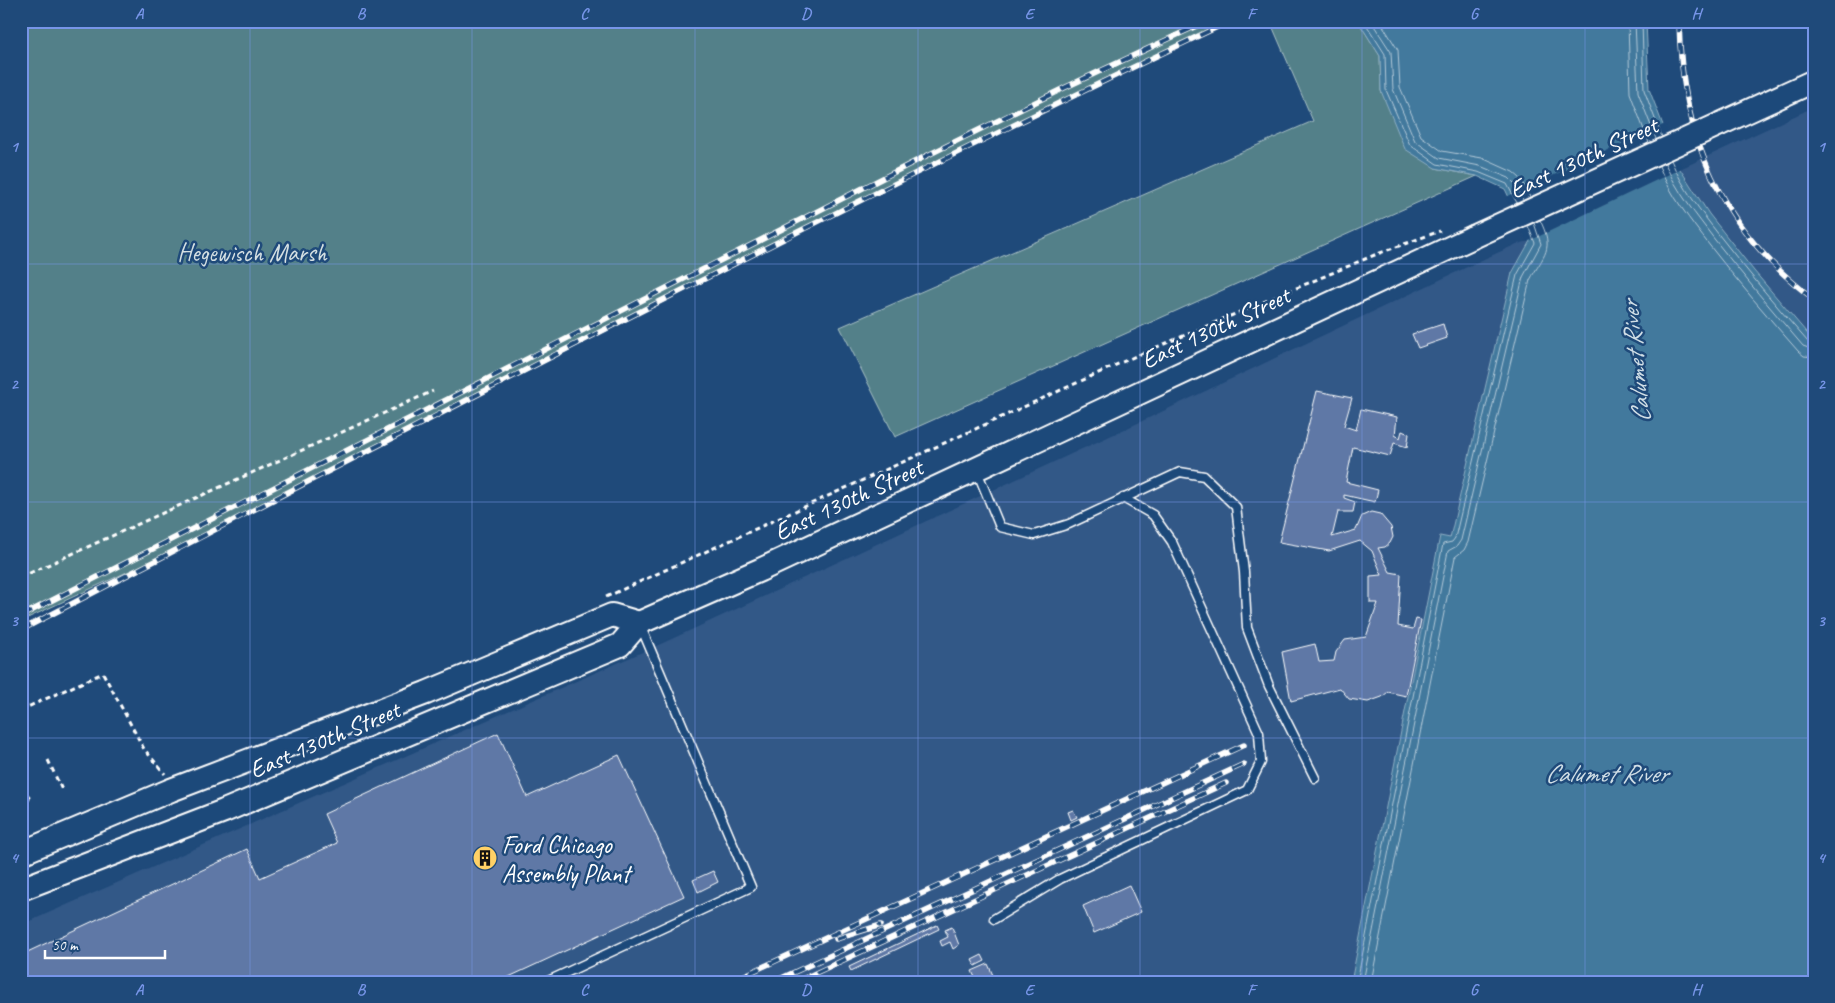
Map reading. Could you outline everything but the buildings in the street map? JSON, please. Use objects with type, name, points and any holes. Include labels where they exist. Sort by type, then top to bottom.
[{"type":"main road","name":"East 130th Street","points":[[21,889],[224,811],[620,644],[639,623],[760,570],[1474,237],[1814,81]]},
{"type":"main road","name":"East 130th Street","points":[[21,853],[162,794],[426,693],[612,615],[639,623]]},
{"type":"lane","points":[[976,469],[1000,527],[1034,536],[1068,524],[1180,472],[1204,476],[1236,507],[1244,572],[1247,628],[1270,686],[1315,778]]},
{"type":"lane","points":[[994,919],[1060,879],[1247,790],[1261,762],[1259,734],[1172,542],[1153,515],[1123,498]]},
{"type":"lane","points":[[546,982],[751,887],[639,623]]},
{"type":"path","points":[[604,597],[1138,355],[1377,254],[1433,232],[1444,230]]},
{"type":"path","points":[[21,577],[433,391]]},
{"type":"path","points":[[21,710],[102,673],[144,749],[165,774],[174,770]]},
{"type":"path","points":[[48,760],[62,790]]},
{"type":"shaded area","points":[[1814,107],[1814,342],[1709,214],[1680,169]]},
{"type":"shaded area","name":"Ford Chicago Assembly Plant","points":[[1530,241],[1512,273],[1450,538],[1440,536],[1351,982],[21,982],[21,925],[663,643],[1138,423],[1484,259],[1517,244]]},
{"type":"green space","name":"Hegewisch Marsh","points":[[21,21],[1230,21],[960,151],[192,542],[21,621]]},
{"type":"green space","points":[[1270,21],[1358,21],[1380,56],[1381,91],[1435,168],[1477,176],[895,437],[840,327],[1313,121]]},
{"type":"water","name":"Calumet River","points":[[1358,21],[1646,21],[1649,89],[1680,169],[1709,214],[1754,271],[1812,339],[1814,982],[1351,982],[1440,536],[1450,538],[1512,273],[1530,241],[1505,189],[1477,176],[1435,168],[1405,149],[1381,91],[1380,56]]},
{"type":"pier","points":[[1665,124],[1682,168],[1527,242],[1506,197]]},
{"type":"railway","points":[[21,616],[928,155],[1064,88],[1207,21]]},
{"type":"railway","points":[[21,630],[472,397],[774,244],[925,168],[1230,21]]},
{"type":"railway","points":[[1679,21],[1682,63],[1688,103],[1698,141],[1712,177],[1731,211],[1754,242],[1781,272],[1814,299]]},
{"type":"railway","points":[[730,982],[1244,745]]},
{"type":"railway","points":[[773,982],[1244,764]]},
{"type":"railway","points":[[796,982],[1226,783]]},
{"type":"railway","points":[[836,939],[881,925]]},
{"type":"place","name":"Ford Chicago Assembly Plant","points":[[485,858]]}]
